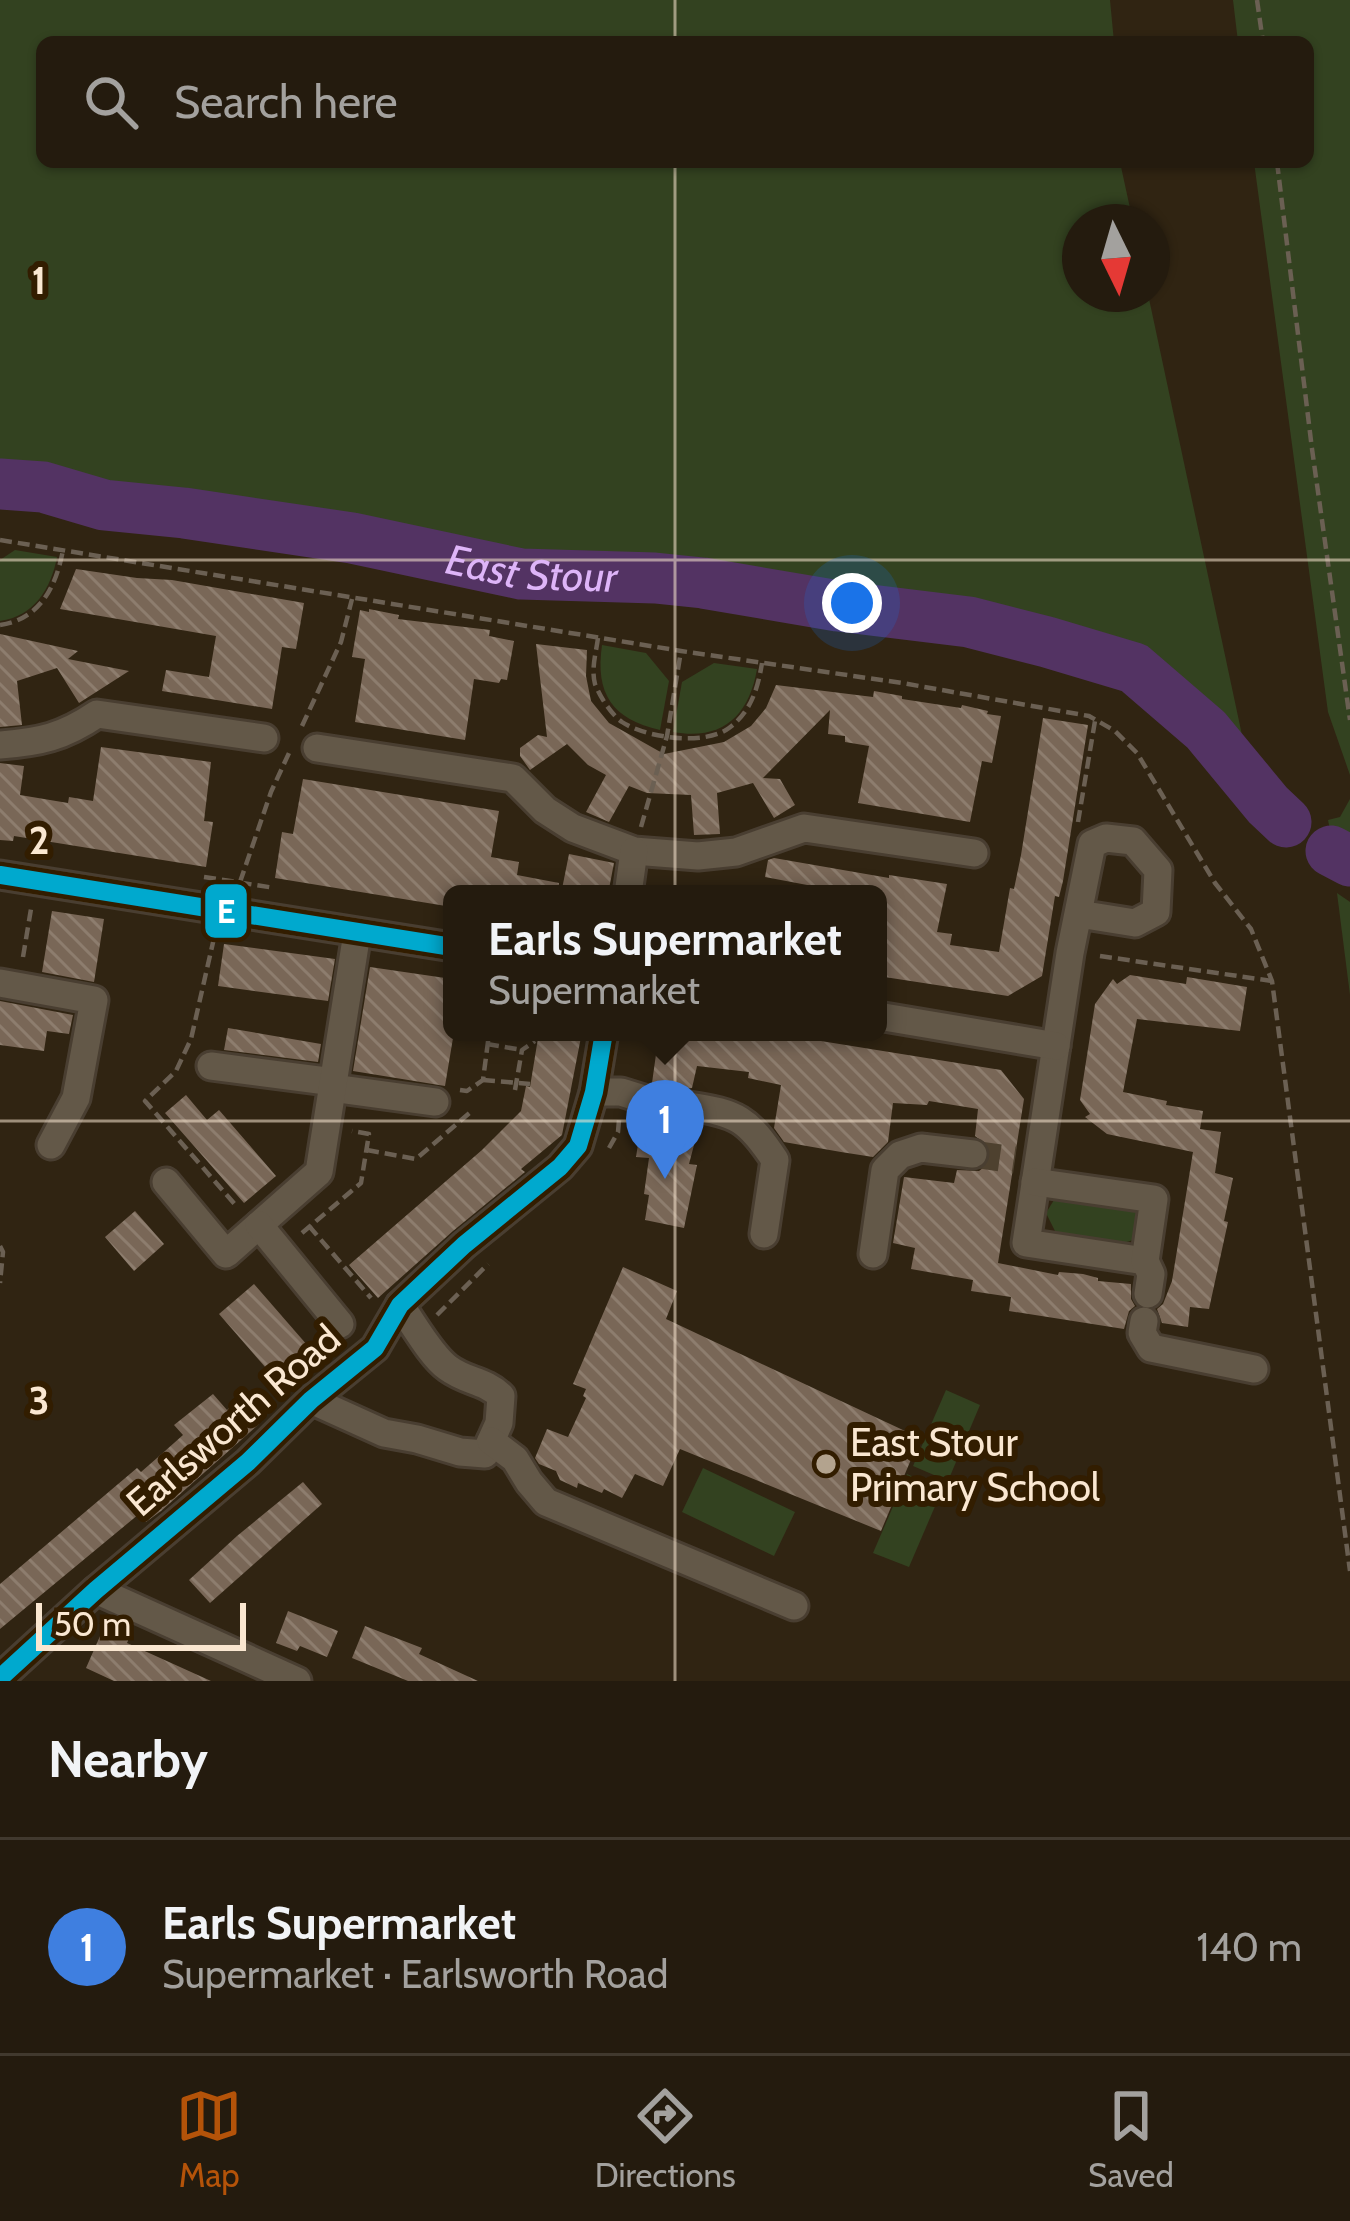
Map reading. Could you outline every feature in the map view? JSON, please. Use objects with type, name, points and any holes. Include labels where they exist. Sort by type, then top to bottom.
[{"type":"street","points":[[0,745],[32,743],[72,731],[97,714],[263,738]]},
{"type":"street","points":[[317,748],[513,778],[545,810],[573,828],[634,851],[698,856],[736,853],[804,828],[974,853]]},
{"type":"street","points":[[629,885],[634,851]]},
{"type":"street","points":[[0,874],[443,945]]},
{"type":"street","points":[[1079,914],[1029,1168],[1026,1244],[1145,1261]]},
{"type":"street","points":[[166,1182],[226,1254],[320,1172],[357,933]]},
{"type":"street","points":[[9,984],[94,1000],[76,1098],[51,1145]]},
{"type":"street","points":[[887,1018],[1056,1046]]},
{"type":"street","name":"Earlsworth Road","points":[[0,1678],[248,1462],[310,1400],[375,1348],[387,1304],[560,1167],[578,1146],[602,1041]]},
{"type":"street","points":[[211,1066],[441,1095]]},
{"type":"street","points":[[594,1092],[621,1091],[650,1101]]},
{"type":"street","points":[[688,1106],[742,1119],[775,1160],[764,1234]]},
{"type":"street","points":[[873,1254],[885,1170],[900,1155],[921,1148],[973,1154]]},
{"type":"street","points":[[1029,1168],[1154,1199],[1145,1261],[1151,1274],[1142,1333],[1151,1348],[1254,1369]]},
{"type":"street","points":[[259,1225],[340,1324]]},
{"type":"street","points":[[310,1400],[384,1433],[485,1454],[500,1424],[501,1396],[488,1384],[444,1366],[387,1304]]},
{"type":"street","points":[[491,1441],[515,1459],[546,1502],[794,1606]]},
{"type":"street","points":[[96,1590],[297,1681]]},
{"type":"path","points":[[1258,0],[1262,36]]},
{"type":"path","points":[[1278,168],[1350,720]]},
{"type":"path","points":[[0,625],[20,620],[44,601],[63,550]]},
{"type":"path","points":[[598,638],[593,668],[604,702],[620,721],[667,736],[697,739],[731,727],[757,692],[762,663]]},
{"type":"path","points":[[634,851],[667,736],[681,651]]},
{"type":"path","points":[[9,984],[31,906]]},
{"type":"path","points":[[483,1080],[488,1041]]},
{"type":"path","points":[[488,1044],[522,1050],[535,1041]]},
{"type":"path","points":[[516,1087],[522,1050]]},
{"type":"path","points":[[441,1095],[467,1091],[483,1080],[516,1087],[530,1084]]},
{"type":"path","points":[[367,1150],[416,1159],[472,1110]]},
{"type":"path","points":[[310,1226],[387,1304]]},
{"type":"path","points":[[0,1246],[0,1283]]},
{"type":"green space","points":[[0,0],[1110,0],[1113,36],[36,36],[36,168],[1121,168],[1129,204],[1062,204],[1062,312],[1152,312],[1242,735],[1087,628],[590,556],[514,559],[346,518],[0,471]]},
{"type":"green space","points":[[1233,0],[1350,0],[1350,775],[1328,712],[1255,168],[1314,168],[1314,36],[1237,36]]},
{"type":"green space","points":[[15,550],[57,557],[39,599],[22,613],[0,621],[0,560]]},
{"type":"green space","points":[[602,645],[646,653],[669,681],[660,730],[630,719],[610,702],[601,677]]},
{"type":"green space","points":[[714,663],[757,669],[740,712],[706,733],[673,732],[682,682]]},
{"type":"green space","points":[[1350,799],[1350,849],[1331,835],[1328,820],[1340,817]]},
{"type":"green space","points":[[1337,893],[1350,902],[1350,995]]},
{"type":"green space","points":[[1057,1195],[1138,1209],[1142,1216],[1135,1239],[1106,1244],[1055,1231],[1046,1213]]},
{"type":"green space","points":[[946,1390],[980,1405],[948,1481],[913,1466]]},
{"type":"green space","points":[[703,1468],[795,1512],[774,1556],[682,1512]]},
{"type":"green space","points":[[907,1474],[942,1490],[909,1567],[873,1553]]},
{"type":"building","points":[[76,569],[304,603],[296,649],[282,647],[272,709],[162,691],[166,670],[209,677],[216,636],[60,609]]},
{"type":"building","points":[[360,610],[399,615],[398,619],[490,630],[489,636],[514,641],[507,680],[474,679],[465,740],[355,722],[365,659],[352,657]]},
{"type":"building","points":[[0,634],[78,651],[68,659],[129,671],[79,703],[57,668],[17,681],[22,725],[0,727]]},
{"type":"building","points":[[536,644],[587,650],[591,701],[609,723],[664,754],[724,742],[751,726],[776,685],[873,697],[874,691],[988,711],[1001,716],[992,763],[982,761],[970,822],[858,803],[869,746],[828,734],[830,710],[763,778],[780,779],[795,805],[774,818],[753,783],[717,793],[720,834],[694,835],[691,795],[647,793],[629,786],[609,822],[586,812],[606,775],[567,744],[530,770],[520,756],[520,748],[538,735],[547,737]]},
{"type":"building","points":[[1043,718],[1088,725],[1042,976],[1008,996],[887,977],[887,885],[807,885],[765,877],[768,860],[774,858],[947,884],[937,932],[952,934],[950,945],[999,952],[1021,855]]},
{"type":"building","points":[[101,747],[211,762],[204,821],[213,822],[206,867],[14,836],[13,841],[0,840],[0,763],[24,766],[20,795],[68,803],[69,797],[93,801]]},
{"type":"building","points":[[303,779],[499,811],[491,857],[519,862],[517,875],[559,885],[443,885],[443,906],[275,878],[282,832],[293,834]]},
{"type":"building","points":[[569,854],[614,863],[610,885],[563,885]]},
{"type":"building","points":[[52,911],[104,919],[94,982],[42,972]]},
{"type":"building","points":[[224,944],[335,959],[328,1001],[218,986]]},
{"type":"building","points":[[370,967],[443,978],[443,1041],[452,1041],[445,1086],[353,1071]]},
{"type":"building","points":[[1130,975],[1186,984],[1187,977],[1247,987],[1240,1031],[1137,1019],[1123,1092],[1203,1111],[1200,1129],[1221,1132],[1215,1173],[1233,1178],[1224,1221],[1228,1222],[1209,1309],[1190,1307],[1188,1327],[1162,1323],[1157,1309],[1172,1281],[1193,1152],[1107,1134],[1085,1117],[1090,1114],[1080,1100],[1095,1004],[1113,979],[1117,984]]},
{"type":"building","points":[[0,1001],[73,1015],[69,1034],[47,1031],[44,1051],[0,1045]]},
{"type":"building","points":[[228,1028],[321,1044],[318,1062],[224,1050]]},
{"type":"building","points":[[538,1041],[580,1041],[562,1135],[378,1298],[349,1265],[482,1150],[521,1111],[526,1086],[530,1087]]},
{"type":"building","points":[[658,1041],[821,1041],[1001,1070],[1024,1099],[998,1263],[1131,1284],[1135,1306],[1124,1329],[1009,1311],[1011,1297],[971,1291],[973,1280],[911,1269],[915,1248],[893,1243],[904,1177],[954,1183],[957,1170],[979,1171],[988,1164],[989,1146],[975,1136],[978,1109],[929,1101],[927,1105],[893,1103],[888,1142],[873,1157],[784,1142],[774,1128],[781,1085],[748,1078],[749,1072],[697,1066],[692,1088],[676,1094],[671,1104],[679,1121],[699,1126],[689,1164],[697,1165],[684,1228],[645,1220],[649,1158],[636,1157],[641,1124],[661,1115],[667,1105],[664,1090],[652,1083]]},
{"type":"building","points":[[186,1095],[207,1120],[219,1110],[276,1176],[244,1203],[165,1113]]},
{"type":"building","points":[[135,1211],[164,1244],[134,1271],[105,1237]]},
{"type":"building","points":[[623,1267],[677,1291],[666,1319],[920,1438],[881,1531],[680,1449],[663,1486],[635,1474],[622,1498],[578,1483],[577,1488],[539,1464],[535,1458],[547,1429],[568,1437],[586,1398],[586,1389],[573,1384]]},
{"type":"building","points":[[254,1284],[321,1361],[286,1391],[219,1314]]},
{"type":"building","points":[[213,1394],[227,1410],[238,1400],[259,1424],[161,1511],[146,1522],[139,1514],[0,1629],[0,1584],[183,1435],[174,1425]]},
{"type":"building","points":[[303,1482],[322,1504],[210,1603],[189,1580]]},
{"type":"building","points":[[288,1611],[338,1631],[327,1657],[276,1643]]},
{"type":"building","points":[[365,1626],[422,1648],[419,1654],[478,1681],[408,1681],[352,1658]]},
{"type":"building","points":[[104,1627],[129,1638],[127,1643],[211,1681],[114,1681],[86,1668]]},
{"type":"waterway","name":"East Stour","points":[[0,484],[43,487],[104,505],[352,538],[521,574],[703,583],[969,622],[1047,642],[1134,668],[1206,730],[1286,822]]},
{"type":"waterway","name":"East Stour","points":[[1331,851],[1350,861]]},
{"type":"tunnel","points":[[973,1154],[1015,1160]]},
{"type":"transit line","name":"E","points":[[0,875],[443,946]]},
{"type":"transit line","name":"E","points":[[0,1678],[375,1348],[400,1305],[464,1245],[560,1167],[578,1146],[602,1041]]},
{"type":"place","name":"Earls Supermarket","points":[[665,1179]]},
{"type":"place","name":"East Stour Primary School","points":[[826,1464]]}]
